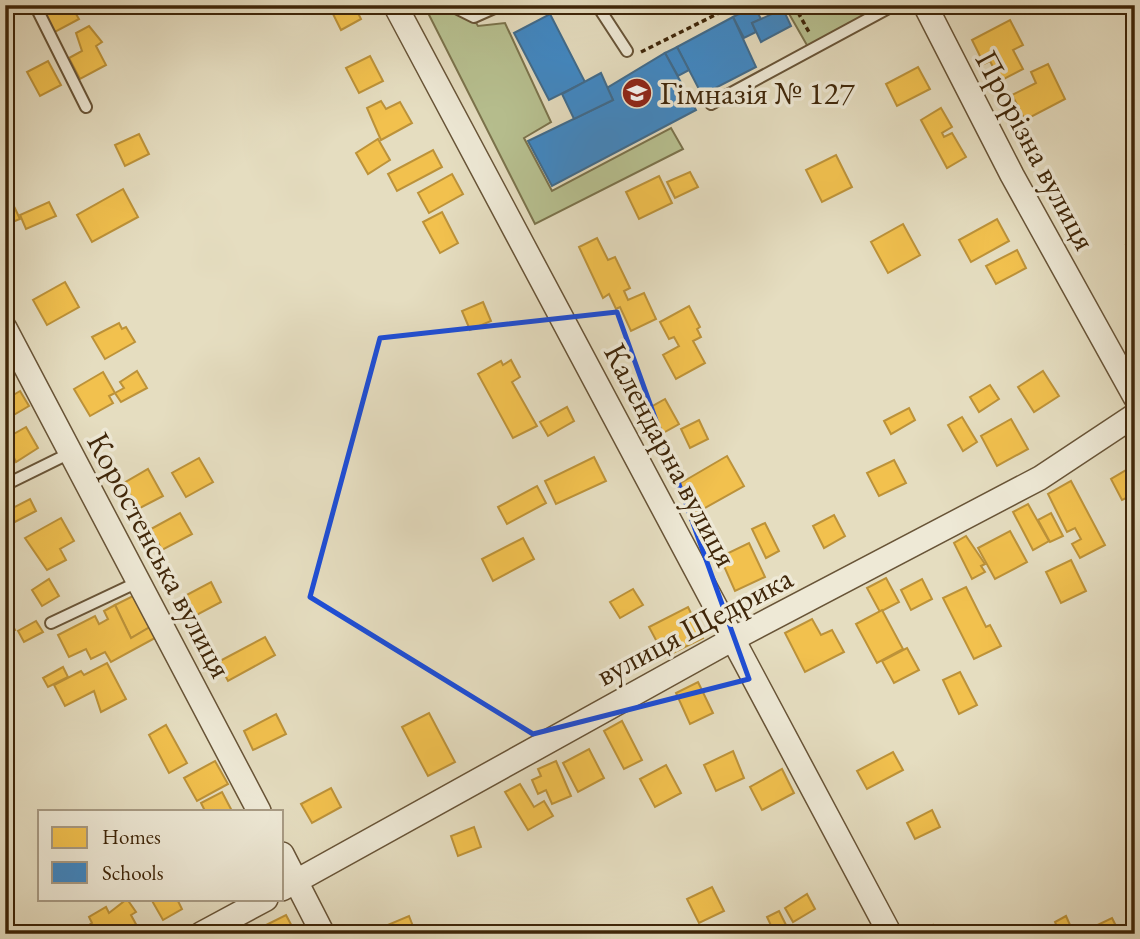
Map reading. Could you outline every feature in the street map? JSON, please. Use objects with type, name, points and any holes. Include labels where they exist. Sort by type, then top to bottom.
[{"type":"street","name":"Календарна вулиця","points":[[395,5],[890,934]]},
{"type":"street","name":"Прорізна вулиця","points":[[925,5],[1012,175],[1135,397]]},
{"type":"street","name":"Коростенська вулиця","points":[[5,328],[258,810]]},
{"type":"street","name":"вулиця Щедрика","points":[[289,885],[733,639],[1040,478],[1135,415]]},
{"type":"street","points":[[284,863],[289,885],[323,934]]},
{"type":"street","points":[[201,934],[264,900]]},
{"type":"lane","points":[[35,5],[86,107]]},
{"type":"lane","points":[[450,5],[474,17],[501,5]]},
{"type":"lane","points":[[597,5],[627,51]]},
{"type":"lane","points":[[711,104],[894,5]]},
{"type":"lane","points":[[5,485],[71,453]]},
{"type":"lane","points":[[51,623],[138,582]]},
{"type":"path","points":[[627,51],[635,55],[735,5]]},
{"type":"path","points":[[794,5],[817,48]]},
{"type":"highlighted area","points":[[617,312],[749,679],[533,734],[310,597],[380,338]]},
{"type":"green space","points":[[424,5],[465,5],[478,26],[505,23],[551,122],[524,138],[552,191],[671,128],[683,149],[535,224]]},
{"type":"green space","points":[[784,5],[876,5],[878,8],[808,47]]},
{"type":"building: Homes","points":[[39,5],[75,5],[72,7],[79,19],[53,33]]},
{"type":"building: Homes","points":[[346,5],[354,5],[361,19],[341,30],[332,12]]},
{"type":"building: Homes","points":[[1010,20],[1023,45],[1013,50],[1023,69],[1000,81],[990,61],[984,64],[972,40]]},
{"type":"building: Homes","points":[[89,26],[102,42],[96,46],[106,65],[80,79],[69,58],[82,51],[76,33]]},
{"type":"building: Homes","points":[[370,56],[383,81],[359,93],[346,68]]},
{"type":"building: Homes","points":[[48,61],[61,85],[40,96],[27,72]]},
{"type":"building: Homes","points":[[1048,64],[1065,99],[1025,120],[1012,95],[1036,83],[1031,72]]},
{"type":"building: Homes","points":[[918,67],[930,89],[897,106],[886,84]]},
{"type":"building: Homes","points":[[381,101],[386,109],[400,102],[412,123],[381,140],[367,108]]},
{"type":"building: Homes","points":[[941,108],[952,127],[942,133],[944,137],[952,133],[966,157],[947,168],[921,120]]},
{"type":"building: Homes","points":[[139,134],[149,154],[125,166],[115,145]]},
{"type":"building: Homes","points":[[378,139],[390,160],[368,174],[356,153]]},
{"type":"building: Homes","points":[[433,150],[442,167],[397,191],[388,174]]},
{"type":"building: Homes","points":[[836,155],[852,187],[822,202],[806,170]]},
{"type":"building: Homes","points":[[690,172],[698,187],[675,198],[667,182]]},
{"type":"building: Homes","points":[[452,174],[463,194],[429,213],[418,193]]},
{"type":"building: Homes","points":[[659,176],[672,203],[639,219],[626,192]]},
{"type":"building: Homes","points":[[123,189],[138,217],[92,242],[77,215]]},
{"type":"building: Homes","points":[[5,195],[8,201],[11,200],[20,219],[5,225]]},
{"type":"building: Homes","points":[[49,202],[56,216],[26,229],[20,215]]},
{"type":"building: Homes","points":[[442,212],[458,243],[440,253],[423,222]]},
{"type":"building: Homes","points":[[997,219],[1009,241],[971,262],[959,240]]},
{"type":"building: Homes","points":[[903,224],[920,255],[888,273],[871,242]]},
{"type":"building: Homes","points":[[597,238],[608,260],[615,257],[630,288],[624,291],[628,300],[644,293],[656,319],[631,331],[620,307],[616,309],[609,294],[603,298],[579,247]]},
{"type":"building: Homes","points":[[1135,240],[1135,262],[1126,245]]},
{"type":"building: Homes","points":[[1017,250],[1026,268],[996,284],[986,266]]},
{"type":"building: Homes","points":[[65,282],[79,307],[47,325],[33,300]]},
{"type":"building: Homes","points":[[483,302],[491,321],[470,330],[462,311]]},
{"type":"building: Homes","points":[[689,306],[700,327],[697,329],[701,337],[693,341],[705,363],[676,379],[663,355],[679,346],[674,337],[669,339],[660,322]]},
{"type":"building: Homes","points":[[119,323],[122,329],[126,327],[135,342],[105,359],[92,337]]},
{"type":"building: Homes","points":[[511,360],[520,377],[512,382],[537,426],[513,438],[478,374],[501,361],[503,365]]},
{"type":"building: Homes","points":[[137,371],[147,388],[121,402],[115,393],[124,388],[120,382]]},
{"type":"building: Homes","points":[[1043,371],[1059,396],[1034,412],[1018,387]]},
{"type":"building: Homes","points":[[103,372],[115,393],[109,396],[113,403],[90,416],[74,389]]},
{"type":"building: Homes","points":[[990,385],[999,399],[979,412],[970,397]]},
{"type":"building: Homes","points":[[20,391],[29,406],[5,420],[5,400]]},
{"type":"building: Homes","points":[[665,399],[679,424],[656,437],[642,412]]},
{"type":"building: Homes","points":[[567,407],[574,421],[548,436],[540,422]]},
{"type":"building: Homes","points":[[909,408],[915,420],[891,434],[884,421]]},
{"type":"building: Homes","points":[[962,417],[977,442],[963,451],[948,425]]},
{"type":"building: Homes","points":[[1011,419],[1028,449],[997,466],[981,436]]},
{"type":"building: Homes","points":[[699,420],[708,439],[690,448],[681,429]]},
{"type":"building: Homes","points":[[26,427],[38,448],[16,462],[5,439]]},
{"type":"building: Homes","points":[[727,456],[744,486],[696,513],[679,484]]},
{"type":"building: Homes","points":[[594,457],[606,481],[556,504],[545,481]]},
{"type":"building: Homes","points":[[199,458],[213,482],[186,497],[172,473]]},
{"type":"building: Homes","points":[[894,460],[906,483],[879,496],[867,473]]},
{"type":"building: Homes","points":[[148,469],[163,496],[138,509],[124,483]]},
{"type":"building: Homes","points":[[1128,469],[1135,482],[1135,494],[1122,500],[1111,479]]},
{"type":"building: Homes","points":[[1071,481],[1105,545],[1080,558],[1072,544],[1081,539],[1075,528],[1067,532],[1048,494]]},
{"type":"building: Homes","points":[[537,486],[546,503],[507,524],[498,507]]},
{"type":"building: Homes","points":[[30,499],[36,511],[5,527],[5,512]]},
{"type":"building: Homes","points":[[1028,504],[1049,541],[1033,550],[1013,512]]},
{"type":"building: Homes","points":[[180,513],[192,534],[162,550],[151,529]]},
{"type":"building: Homes","points":[[1051,513],[1063,536],[1050,542],[1038,520]]},
{"type":"building: Homes","points":[[834,515],[845,536],[824,548],[813,526]]},
{"type":"building: Homes","points":[[61,518],[74,541],[60,549],[66,560],[47,570],[25,538]]},
{"type":"building: Homes","points":[[765,523],[779,551],[766,558],[752,529]]},
{"type":"building: Homes","points":[[1010,531],[1027,562],[995,579],[978,548]]},
{"type":"building: Homes","points":[[966,536],[985,564],[981,566],[985,572],[972,579],[954,543]]},
{"type":"building: Homes","points":[[523,538],[534,559],[493,581],[482,559]]},
{"type":"building: Homes","points":[[749,543],[765,577],[735,591],[720,557]]},
{"type":"building: Homes","points":[[1071,560],[1086,591],[1061,603],[1046,572]]},
{"type":"building: Homes","points":[[886,578],[899,602],[880,612],[867,588]]},
{"type":"building: Homes","points":[[49,579],[59,596],[42,606],[32,590]]},
{"type":"building: Homes","points":[[922,579],[932,599],[911,610],[901,590]]},
{"type":"building: Homes","points":[[211,582],[221,602],[191,618],[181,598]]},
{"type":"building: Homes","points":[[966,587],[986,627],[990,625],[1001,646],[974,659],[943,598]]},
{"type":"building: Homes","points":[[633,589],[643,605],[620,618],[610,602]]},
{"type":"building: Homes","points":[[133,596],[150,627],[131,638],[115,605]]},
{"type":"building: Homes","points":[[115,605],[131,638],[150,627],[155,638],[111,662],[105,652],[91,659],[86,649],[69,657],[58,635],[95,616],[99,624],[108,619],[104,611]]},
{"type":"building: Homes","points":[[688,607],[703,638],[665,657],[649,627]]},
{"type":"building: Homes","points":[[5,610],[15,630],[5,635]]},
{"type":"building: Homes","points":[[882,610],[903,649],[877,663],[856,624]]},
{"type":"building: Homes","points":[[812,619],[821,635],[832,630],[844,652],[805,672],[785,633]]},
{"type":"building: Homes","points":[[36,621],[43,632],[24,642],[18,631]]},
{"type":"building: Homes","points":[[265,637],[275,655],[228,681],[218,662]]},
{"type":"building: Homes","points":[[907,648],[919,670],[894,683],[882,661]]},
{"type":"building: Homes","points":[[107,663],[126,699],[101,712],[94,691],[65,706],[54,685],[81,671],[84,675]]},
{"type":"building: Homes","points":[[63,667],[68,677],[48,687],[43,678]]},
{"type":"building: Homes","points":[[960,672],[977,705],[959,714],[943,680]]},
{"type":"building: Homes","points":[[698,682],[713,713],[690,724],[676,693]]},
{"type":"building: Homes","points":[[429,713],[455,762],[428,776],[402,727]]},
{"type":"building: Homes","points":[[276,714],[286,734],[253,750],[244,731]]},
{"type":"building: Homes","points":[[622,721],[642,760],[624,769],[604,731]]},
{"type":"building: Homes","points":[[166,725],[187,763],[169,773],[149,735]]},
{"type":"building: Homes","points":[[589,749],[604,778],[578,792],[563,763]]},
{"type":"building: Homes","points":[[733,751],[744,778],[716,791],[704,765]]},
{"type":"building: Homes","points":[[893,752],[903,770],[867,789],[857,771]]},
{"type":"building: Homes","points":[[215,761],[228,784],[197,801],[184,778]]},
{"type":"building: Homes","points":[[556,761],[571,796],[552,804],[546,790],[538,794],[532,780],[541,776],[538,769]]},
{"type":"building: Homes","points":[[666,765],[681,793],[655,807],[640,779]]},
{"type":"building: Homes","points":[[782,769],[794,793],[762,810],[750,787]]},
{"type":"building: Homes","points":[[520,784],[534,807],[544,801],[553,816],[528,830],[505,792]]},
{"type":"building: Homes","points":[[331,788],[341,807],[312,823],[301,804]]},
{"type":"building: Homes","points":[[222,792],[231,810],[204,810],[201,803]]},
{"type":"building: Homes","points":[[932,810],[940,827],[915,839],[907,823]]},
{"type":"building: Homes","points":[[474,827],[481,847],[458,856],[451,836]]},
{"type":"building: Homes","points":[[712,887],[724,911],[699,923],[687,899]]},
{"type":"building: Homes","points":[[807,894],[815,909],[793,922],[785,908]]},
{"type":"building: Homes","points":[[128,900],[136,912],[131,915],[138,928],[129,934],[75,934],[92,923],[89,917],[106,907],[109,913]]},
{"type":"building: Homes","points":[[152,900],[178,900],[182,909],[163,920]]},
{"type":"building: Homes","points":[[779,911],[788,929],[775,934],[767,917]]},
{"type":"building: Homes","points":[[286,915],[296,934],[263,934],[260,928]]},
{"type":"building: Homes","points":[[409,916],[416,934],[371,932]]},
{"type":"building: Homes","points":[[1066,916],[1074,934],[1060,934],[1055,922]]},
{"type":"building: Homes","points":[[1112,918],[1120,934],[1089,934],[1087,930]]},
{"type":"building: Homes","points":[[933,925],[938,934],[918,934]]},
{"type":"building: Schools","points":[[754,6],[761,19],[752,23],[756,32],[744,38],[733,17]]},
{"type":"building: Schools","points":[[783,9],[791,26],[761,42],[752,23]]},
{"type":"building: Schools","points":[[550,14],[585,82],[549,100],[514,33]]},
{"type":"building: Schools","points":[[733,17],[756,67],[702,95],[677,47]]},
{"type":"building: Schools","points":[[677,47],[689,70],[678,76],[665,53]]},
{"type":"building: Schools","points":[[665,53],[696,110],[552,186],[528,141],[613,100],[607,88]]},
{"type":"building: Schools","points":[[601,73],[613,100],[574,119],[562,94]]},
{"type":"place","name":"Гімназія № 127","points":[[637,93]]}]
